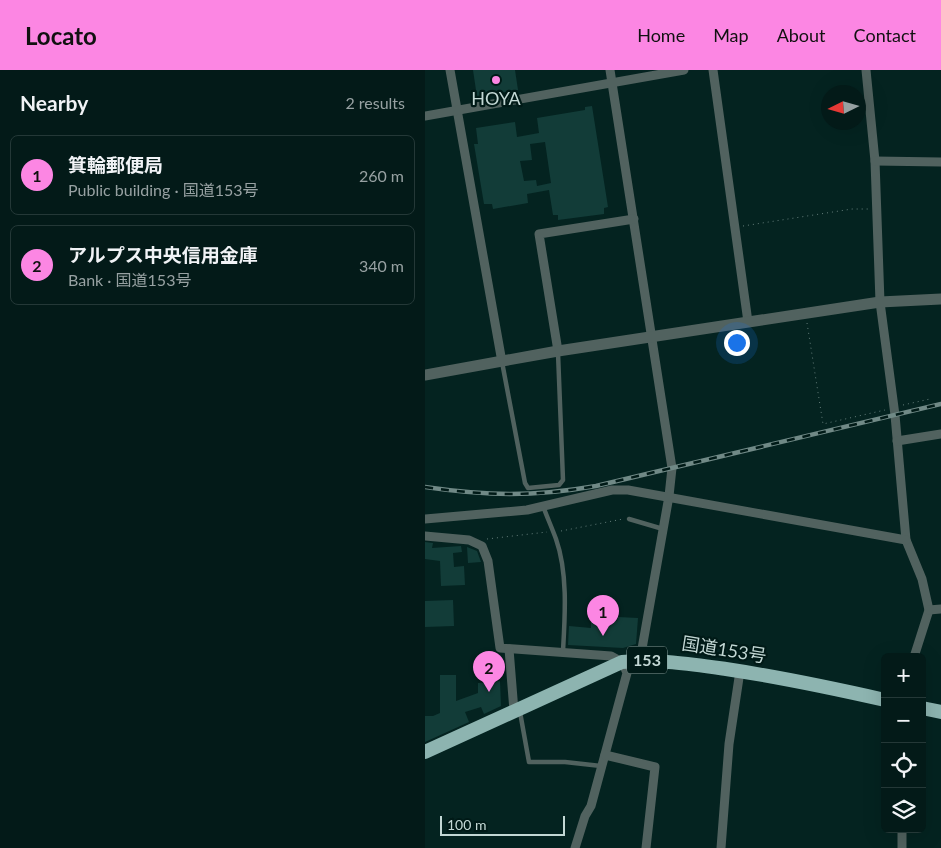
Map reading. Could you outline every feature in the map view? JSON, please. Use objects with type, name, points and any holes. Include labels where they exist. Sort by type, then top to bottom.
[{"type":"highway","name":"国道153号","points":[[425,752],[622,662],[640,660],[669,661],[740,671],[881,699]]},
{"type":"highway","points":[[926,709],[941,712]]},
{"type":"street","points":[[450,70],[502,362]]},
{"type":"street","points":[[610,70],[672,468],[669,496],[640,660]]},
{"type":"street","points":[[425,116],[684,70]]},
{"type":"street","points":[[713,70],[748,322]]},
{"type":"street","points":[[867,70],[878,209],[880,302],[894,408],[906,540],[922,579],[929,610],[915,653]]},
{"type":"street","points":[[875,161],[941,162]]},
{"type":"street","points":[[558,351],[539,234],[634,219]]},
{"type":"street","points":[[425,375],[558,351],[805,313],[880,302],[941,298]]},
{"type":"street","points":[[897,441],[941,434]]},
{"type":"street","points":[[425,519],[527,510],[612,490],[628,490],[906,540]]},
{"type":"street","points":[[425,536],[469,540],[483,546],[488,561],[500,648],[563,651],[611,656],[622,662],[627,673],[591,806],[585,816],[575,848]]},
{"type":"street","points":[[929,610],[941,609]]},
{"type":"street","points":[[509,649],[516,710]]},
{"type":"street","points":[[721,848],[729,744],[740,671]]},
{"type":"street","points":[[605,755],[655,767],[646,848]]},
{"type":"street","points":[[902,833],[902,848]]},
{"type":"lane","points":[[502,362],[525,483],[528,488],[559,485],[563,480],[558,351]]},
{"type":"lane","points":[[543,505],[555,537],[562,570],[565,620],[563,651]]},
{"type":"lane","points":[[629,519],[663,529]]},
{"type":"lane","points":[[516,710],[529,762],[565,762],[601,766]]},
{"type":"path","points":[[735,228],[852,209],[878,209]]},
{"type":"path","points":[[805,313],[823,424],[930,399]]},
{"type":"building","name":"HOYA","points":[[473,70],[515,70],[518,90],[477,97]]},
{"type":"building","points":[[592,106],[608,207],[604,208],[604,214],[558,220],[558,215],[553,215],[549,190],[527,194],[528,203],[493,209],[492,204],[484,204],[474,144],[478,144],[476,128],[515,122],[517,137],[539,133],[537,118],[585,110],[585,107]],"holes":[[[545,142],[551,183],[537,186],[536,180],[524,181],[520,161],[532,160],[530,144]]]},
{"type":"building","points":[[425,542],[433,543],[432,548],[461,546],[462,552],[453,553],[454,567],[464,566],[465,585],[441,586],[440,561],[425,559]]},
{"type":"building","points":[[467,547],[477,551],[481,562],[468,563]]},
{"type":"building","points":[[453,600],[454,626],[425,627],[425,601]]},
{"type":"building","points":[[618,617],[638,618],[636,644],[623,648],[568,645],[569,626],[591,628],[591,619],[617,621]]},
{"type":"building","points":[[479,654],[497,654],[498,668],[479,669]]},
{"type":"building","points":[[440,675],[456,675],[456,701],[478,693],[478,683],[500,681],[501,706],[484,714],[481,707],[465,712],[469,722],[425,742],[425,716],[433,716],[440,713]]},
{"type":"railway","points":[[425,487],[490,494],[531,494],[573,490],[941,404]]},
{"type":"place","name":"HOYA","points":[[496,80]]},
{"type":"place","name":"箕輪郵便局","points":[[603,636]]},
{"type":"place","name":"アルプス中央信用金庫","points":[[489,692]]}]
